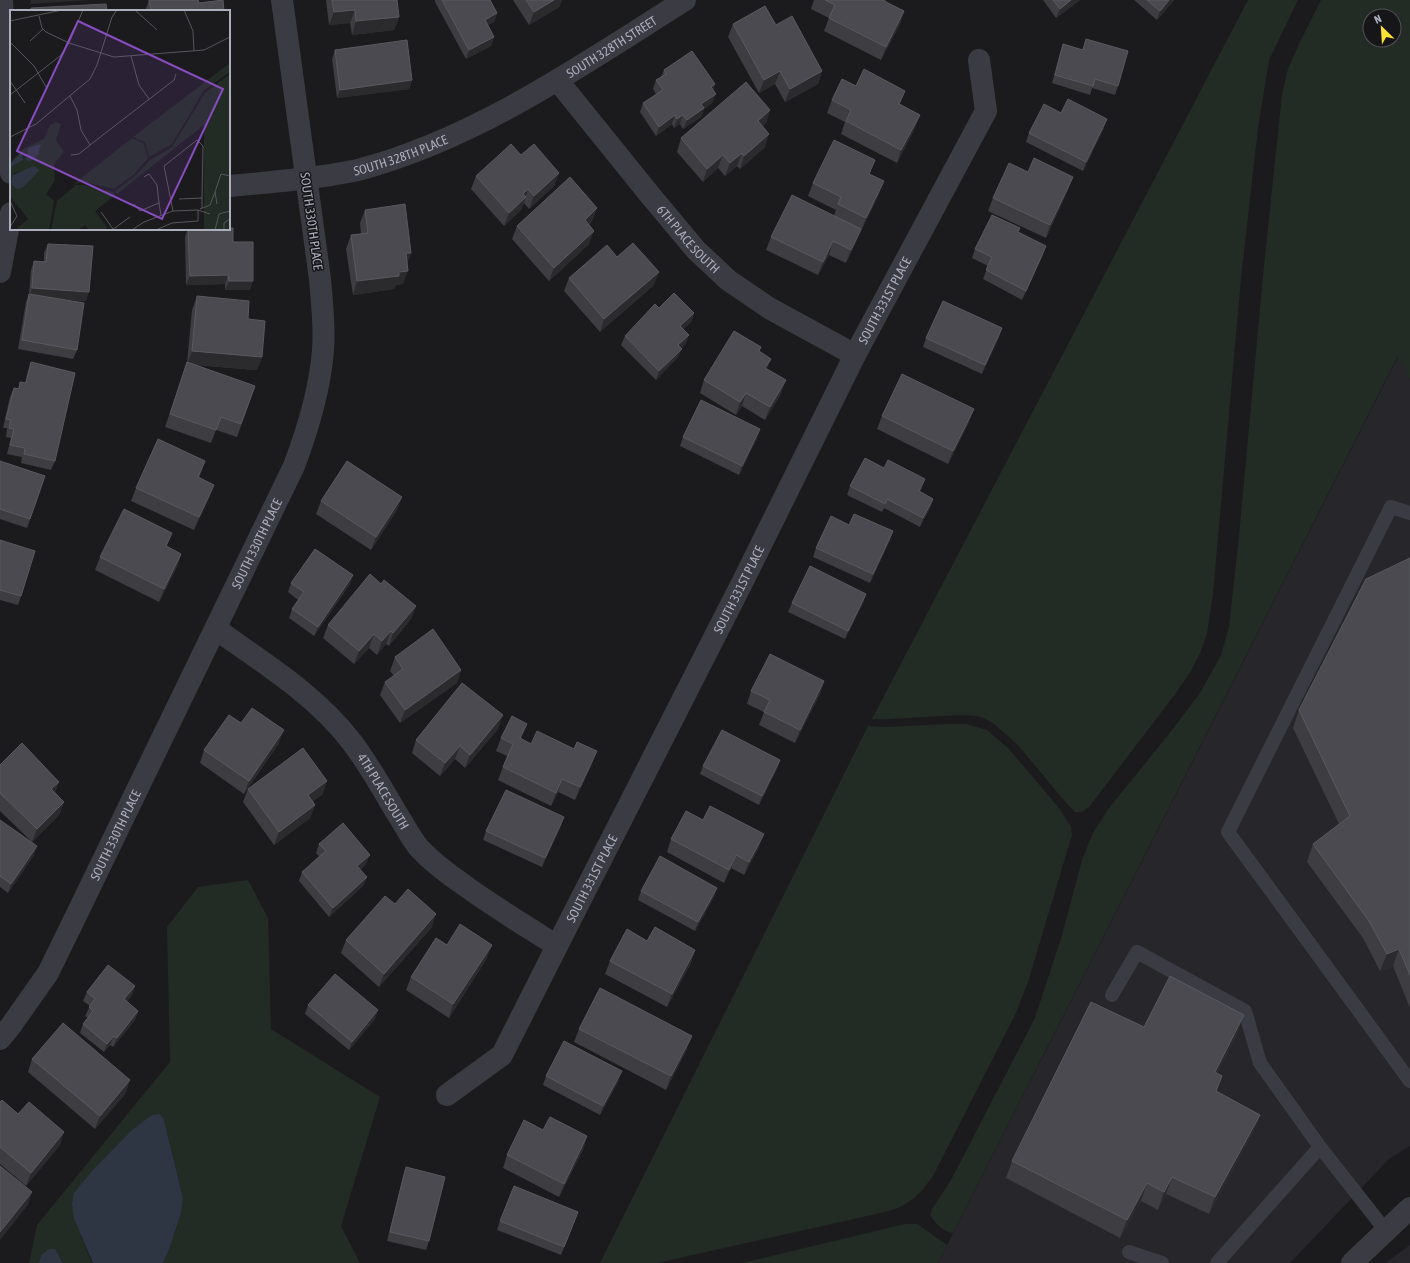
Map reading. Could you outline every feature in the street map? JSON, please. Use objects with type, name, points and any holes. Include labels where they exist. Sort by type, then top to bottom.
[{"type":"street","points":[[2,0],[10,154]]},
{"type":"street","name":"SOUTH 330TH PLACE","points":[[0,1039],[48,973],[294,466],[312,412],[323,350],[320,279],[282,0]]},
{"type":"street","name":"SOUTH 328TH STREET","points":[[558,81],[685,0]]},
{"type":"street","name":"SOUTH 331ST PLACE","points":[[447,1094],[502,1055],[744,579],[855,355],[986,111],[979,60]]},
{"type":"street","name":"SOUTH 328TH PLACE","points":[[230,186],[306,179],[358,170],[422,149],[482,121],[558,81]]},
{"type":"street","name":"6TH PLACE SOUTH","points":[[558,81],[696,250],[728,280],[769,308],[855,355]]},
{"type":"street","points":[[0,272],[10,218]]},
{"type":"street","name":"4TH PLACE SOUTH","points":[[216,629],[306,694],[325,711],[351,741],[376,778],[415,842],[430,858],[477,894],[557,946]]},
{"type":"street","points":[[1352,1263],[1410,1208]]},
{"type":"lane","points":[[1410,513],[1391,507],[1228,832],[1410,1081]]},
{"type":"lane","points":[[1112,995],[1137,952],[1245,1011],[1260,1063],[1320,1147],[1386,1231]]},
{"type":"lane","points":[[1217,1263],[1320,1147]]},
{"type":"lane","points":[[1129,1252],[1162,1263]]},
{"type":"shaded area","points":[[1248,0],[1298,0],[1269,60],[1258,128],[1241,278],[1213,594],[1207,633],[1200,653],[1191,671],[1176,693],[1089,807],[1082,812],[1075,812],[1017,744],[994,724],[984,718],[961,715],[872,719]]},
{"type":"shaded area","points":[[1321,0],[1410,0],[1410,380],[1398,356],[953,1233],[949,1232],[940,1227],[932,1218],[930,1215],[932,1209],[951,1180],[1035,1018],[1062,935],[1082,860],[1093,833],[1109,808],[1200,693],[1221,655],[1229,627],[1282,94],[1288,69]]},
{"type":"shaded area","points":[[1399,355],[1410,380],[1410,1146],[1389,1159],[1290,1263],[938,1263]]},
{"type":"shaded area","points":[[966,724],[987,730],[1008,748],[1059,808],[1071,827],[1072,835],[1028,982],[1015,1015],[933,1176],[923,1190],[914,1199],[899,1207],[887,1211],[657,1263],[600,1263],[868,726],[885,727]]},
{"type":"shaded area","points":[[248,880],[268,918],[271,1029],[380,1097],[341,1226],[360,1263],[163,1263],[181,1213],[183,1198],[164,1120],[74,1219],[92,1263],[63,1263],[61,1258],[41,1255],[39,1263],[29,1263],[37,1225],[170,1062],[167,927],[198,887]]},
{"type":"shaded area","points":[[905,1224],[917,1224],[947,1245],[938,1263],[742,1263]]},
{"type":"shaded area","points":[[1410,1245],[1410,1263],[1387,1263],[1388,1261]]},
{"type":"water","points":[[160,1114],[164,1120],[183,1198],[181,1213],[163,1263],[93,1263],[74,1219],[72,1204],[74,1193],[93,1170],[132,1130],[152,1115]]},
{"type":"water","points":[[49,1249],[55,1249],[63,1263],[39,1263],[41,1255]]},
{"type":"building","points":[[149,0],[198,0],[199,3],[223,0],[224,10],[151,10]]},
{"type":"building","points":[[332,0],[397,0],[399,17],[356,21],[355,10],[334,12]]},
{"type":"building","points":[[442,0],[490,0],[497,13],[485,20],[494,37],[469,50]]},
{"type":"building","points":[[526,0],[554,0],[534,12]]},
{"type":"building","points":[[825,0],[884,0],[904,11],[886,47],[829,18],[835,5]]},
{"type":"building","points":[[1053,0],[1071,0],[1060,9]]},
{"type":"building","points":[[1147,0],[1169,0],[1160,11]]},
{"type":"building","points":[[106,4],[107,10],[31,10],[31,8]]},
{"type":"building","points":[[765,6],[776,25],[792,16],[822,71],[790,89],[780,71],[764,80],[733,24]]},
{"type":"building","points":[[1086,39],[1128,51],[1118,86],[1095,79],[1093,86],[1055,75],[1063,44],[1083,50]]},
{"type":"building","points":[[407,40],[412,80],[340,90],[335,50]]},
{"type":"building","points":[[692,51],[715,84],[711,87],[716,94],[701,104],[704,108],[687,120],[683,115],[677,119],[675,115],[659,127],[643,103],[663,90],[656,80],[666,74],[664,70]]},
{"type":"building","points":[[864,69],[905,91],[899,104],[920,115],[901,150],[846,121],[851,110],[832,100],[842,79],[856,86]]},
{"type":"building","points":[[746,82],[770,110],[758,121],[769,134],[744,156],[742,153],[730,163],[723,155],[707,169],[681,138]]},
{"type":"building","points":[[1068,99],[1107,119],[1086,162],[1029,133],[1044,104],[1061,113]]},
{"type":"building","points":[[834,140],[875,160],[869,174],[884,181],[866,218],[838,204],[841,197],[813,183]]},
{"type":"building","points":[[511,144],[521,155],[534,144],[559,173],[534,196],[528,189],[523,194],[526,197],[509,213],[476,176]]},
{"type":"building","points":[[1034,158],[1073,177],[1050,225],[993,198],[1009,163],[1028,172]]},
{"type":"building","points":[[570,177],[597,208],[585,220],[594,231],[554,268],[517,226]]},
{"type":"building","points":[[792,195],[861,229],[851,250],[833,241],[823,262],[771,237]]},
{"type":"building","points":[[405,204],[411,253],[406,253],[408,271],[399,272],[399,276],[357,281],[351,235],[368,233],[365,210]]},
{"type":"building","points":[[992,215],[1020,228],[1018,232],[1046,246],[1026,291],[986,270],[992,257],[975,249]]},
{"type":"building","points":[[230,228],[233,228],[233,242],[253,242],[253,281],[229,281],[228,275],[190,276],[188,230],[230,230]]},
{"type":"building","points":[[633,243],[659,272],[604,319],[569,278],[607,245],[617,257]]},
{"type":"building","points":[[48,244],[93,246],[89,292],[32,288],[34,261],[46,262]]},
{"type":"building","points":[[674,293],[694,313],[680,326],[689,335],[678,345],[682,349],[659,371],[625,336],[655,304],[659,308]]},
{"type":"building","points":[[29,294],[84,303],[77,350],[22,340]]},
{"type":"building","points":[[197,296],[249,301],[248,319],[265,321],[262,357],[192,351]]},
{"type":"building","points":[[943,301],[1002,328],[985,365],[926,338]]},
{"type":"building","points":[[734,331],[761,347],[759,351],[771,359],[765,368],[786,380],[770,407],[746,393],[740,402],[704,380]]},
{"type":"building","points":[[31,362],[75,373],[55,461],[24,454],[25,448],[10,445],[14,429],[9,428],[11,420],[6,419],[14,388],[19,389],[20,382],[26,383]]},
{"type":"building","points":[[187,362],[255,386],[241,424],[221,417],[216,430],[170,414]]},
{"type":"building","points":[[902,374],[974,409],[953,451],[882,416]]},
{"type":"building","points":[[701,400],[760,429],[742,466],[683,437]]},
{"type":"building","points":[[158,439],[205,461],[198,477],[214,485],[199,517],[136,488]]},
{"type":"building","points":[[865,458],[884,468],[888,460],[925,479],[919,491],[933,499],[923,518],[887,499],[885,504],[850,486]]},
{"type":"building","points":[[0,461],[45,476],[30,519],[0,509]]},
{"type":"building","points":[[347,461],[402,497],[376,537],[321,501]]},
{"type":"building","points":[[124,509],[172,533],[166,546],[181,554],[164,589],[100,557]]},
{"type":"building","points":[[854,514],[893,531],[873,574],[816,548],[831,516],[849,525]]},
{"type":"building","points":[[0,540],[35,551],[21,596],[0,590]]},
{"type":"building","points":[[315,549],[353,575],[318,627],[292,609],[304,592],[291,583]]},
{"type":"building","points":[[1410,558],[1410,975],[1399,949],[1387,954],[1369,921],[1313,844],[1350,816],[1299,710],[1366,579]]},
{"type":"building","points":[[810,566],[866,594],[848,631],[792,603]]},
{"type":"building","points":[[370,574],[381,584],[384,580],[416,606],[393,633],[391,631],[382,641],[374,634],[359,651],[328,625]]},
{"type":"building","points":[[433,629],[461,670],[405,710],[385,682],[403,669],[395,657]]},
{"type":"building","points":[[770,654],[824,681],[800,730],[764,712],[770,700],[751,691]]},
{"type":"building","points":[[462,683],[503,715],[470,755],[460,746],[445,763],[416,740]]},
{"type":"building","points":[[252,708],[284,730],[249,781],[204,750],[229,715],[241,723]]},
{"type":"building","points":[[512,716],[527,724],[520,738],[531,744],[537,731],[574,749],[577,742],[597,751],[580,787],[562,779],[556,793],[503,767],[513,744],[501,738]]},
{"type":"building","points":[[722,730],[780,760],[762,796],[703,766]]},
{"type":"building","points":[[22,743],[59,782],[51,789],[64,802],[37,829],[0,793],[0,765]]},
{"type":"building","points":[[303,748],[327,781],[308,795],[315,805],[279,832],[248,789]]},
{"type":"building","points":[[506,790],[564,817],[545,858],[486,831]]},
{"type":"building","points":[[710,806],[764,834],[749,862],[736,855],[729,870],[671,839],[686,811],[703,820]]},
{"type":"building","points":[[0,820],[37,846],[11,884],[0,876]]},
{"type":"building","points":[[343,823],[370,855],[357,866],[367,877],[333,908],[302,872],[326,851],[319,844]]},
{"type":"building","points":[[660,856],[717,888],[698,922],[641,891]]},
{"type":"building","points":[[408,889],[436,914],[384,974],[346,940],[385,896],[395,904]]},
{"type":"building","points":[[460,924],[492,945],[453,1004],[411,977],[436,938],[447,945]]},
{"type":"building","points":[[655,927],[695,950],[672,994],[610,961],[627,929],[647,941]]},
{"type":"building","points":[[108,965],[135,986],[124,999],[138,1011],[117,1038],[114,1036],[107,1044],[83,1024],[93,1011],[89,1007],[95,999],[87,992]]},
{"type":"building","points":[[335,974],[378,1010],[352,1042],[308,1005]]},
{"type":"building","points":[[1170,976],[1244,1015],[1215,1072],[1222,1076],[1216,1091],[1260,1115],[1215,1197],[1172,1177],[1164,1192],[1147,1183],[1127,1220],[1012,1161],[1091,1002],[1144,1027]]},
{"type":"building","points":[[600,988],[692,1036],[671,1076],[579,1029]]},
{"type":"building","points":[[63,1023],[130,1080],[100,1116],[32,1059]]},
{"type":"building","points":[[564,1041],[622,1071],[603,1106],[546,1076]]},
{"type":"building","points":[[2,1100],[18,1114],[29,1102],[64,1132],[31,1173],[0,1147],[0,1102]]},
{"type":"building","points":[[550,1117],[587,1136],[564,1184],[507,1155],[524,1120],[543,1130]]},
{"type":"building","points":[[0,1166],[32,1192],[0,1232]]},
{"type":"building","points":[[406,1167],[445,1177],[429,1241],[390,1232]]},
{"type":"building","points":[[514,1186],[578,1212],[564,1247],[500,1221]]}]
